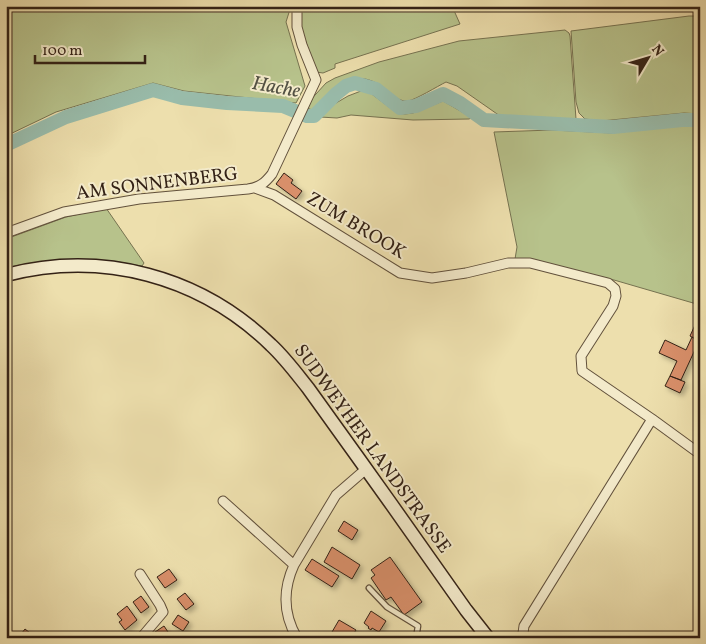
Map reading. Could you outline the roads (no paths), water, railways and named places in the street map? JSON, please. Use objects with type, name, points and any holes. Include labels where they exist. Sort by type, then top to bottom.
[{"type":"main road","name":"SUDWEYHER LANDSTRASSE","points":[[6,275],[42,267],[74,265],[131,270],[185,288],[216,302],[238,316],[273,346],[291,366],[488,638]]},
{"type":"street","points":[[255,188],[265,183],[272,174],[316,80],[297,27],[297,6]]},
{"type":"street","name":"AM SONNENBERG","points":[[6,233],[64,212],[139,199],[255,188]]},
{"type":"street","name":"ZUM BROOK","points":[[255,188],[274,195],[400,273],[432,278],[466,273],[508,263],[530,263],[608,283],[615,289],[614,306],[581,356],[582,372],[700,454]]},
{"type":"street","points":[[525,638],[523,633],[524,626],[652,419]]},
{"type":"street","points":[[297,638],[292,630],[286,602],[286,588],[294,564],[336,495],[366,469]]},
{"type":"street","points":[[223,501],[294,564]]},
{"type":"street","points":[[140,574],[160,604],[163,612],[141,638]]},
{"type":"lane","points":[[369,588],[387,607],[418,626],[416,638]]},
{"type":"waterway","name":"Hache","points":[[6,145],[66,117],[153,90],[182,98],[283,106],[307,116],[314,116],[336,94],[346,86],[355,83],[376,89],[400,108],[416,106],[443,94],[460,103],[484,120],[613,127],[700,120]]}]
